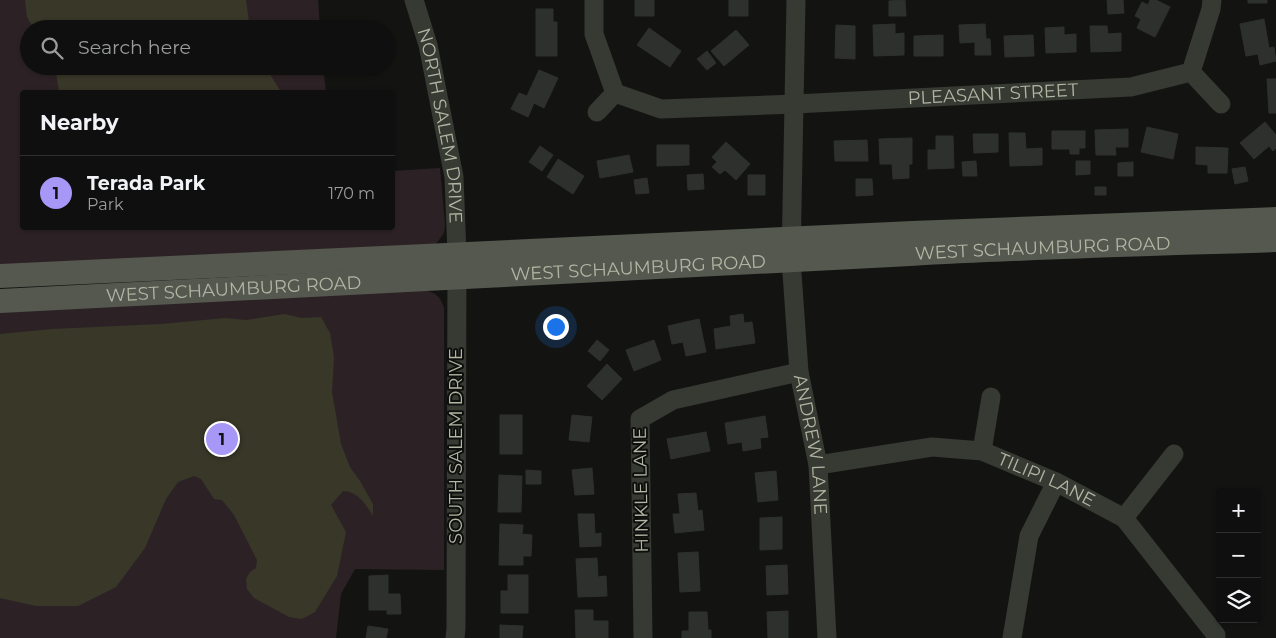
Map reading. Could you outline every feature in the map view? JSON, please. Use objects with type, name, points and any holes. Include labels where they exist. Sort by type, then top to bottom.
[{"type":"main road","name":"WEST SCHAUMBURG ROAD","points":[[0,301],[456,278],[791,250],[1276,218]]},
{"type":"main road","name":"WEST SCHAUMBURG ROAD","points":[[0,276],[457,254],[791,250],[1276,240]]},
{"type":"street","name":"NORTH SALEM DRIVE","points":[[414,0],[428,45],[454,177],[457,254]]},
{"type":"street","points":[[594,0],[594,34],[615,94],[597,112]]},
{"type":"street","name":"ANDREW LANE","points":[[796,0],[791,250],[799,372],[818,465],[827,638]]},
{"type":"street","points":[[1212,0],[1212,10],[1191,72],[1221,104]]},
{"type":"street","name":"PLEASANT STREET","points":[[615,94],[661,109],[795,104],[1131,87],[1191,72]]},
{"type":"street","name":"SOUTH SALEM DRIVE","points":[[455,638],[457,254]]},
{"type":"street","name":"HINKLE LANE","points":[[643,638],[640,419],[672,400],[799,372]]},
{"type":"street","points":[[982,451],[991,396]]},
{"type":"street","name":"TILIPI LANE","points":[[818,465],[932,447],[982,451],[1056,482],[1124,518],[1216,636]]},
{"type":"street","points":[[1124,518],[1174,454]]},
{"type":"street","points":[[1012,638],[1029,536],[1056,482]]},
{"type":"shaded area","points":[[0,0],[318,0],[319,20],[20,20],[20,75],[324,75],[326,90],[20,90],[20,230],[395,230],[395,171],[440,168],[445,224],[444,233],[436,244],[0,266]]},
{"type":"shaded area","points":[[25,0],[246,0],[249,20],[29,20]]},
{"type":"shaded area","points":[[56,75],[271,75],[280,90],[59,90]]},
{"type":"shaded area","points":[[422,290],[436,295],[441,300],[444,308],[444,570],[355,569],[341,594],[336,638],[0,638],[0,310]]},
{"type":"shaded area","points":[[285,314],[301,318],[321,317],[330,333],[334,357],[332,392],[341,444],[350,467],[373,504],[373,516],[357,496],[343,491],[331,505],[346,532],[337,576],[315,612],[302,619],[289,617],[254,598],[247,589],[246,579],[250,572],[256,568],[257,560],[234,515],[222,500],[214,499],[201,479],[194,476],[178,482],[166,499],[145,548],[116,587],[78,606],[36,606],[0,598],[0,334],[225,318],[246,320]]},
{"type":"building","points":[[635,0],[654,0],[654,16],[635,16]]},
{"type":"building","points":[[729,0],[748,0],[748,16],[729,16]]},
{"type":"building","points":[[905,0],[906,16],[889,16],[889,1]]},
{"type":"building","points":[[1107,0],[1123,0],[1124,13],[1108,14]]},
{"type":"building","points":[[1150,0],[1156,0],[1170,7],[1155,37],[1137,28],[1141,19],[1135,16],[1142,2],[1148,5]]},
{"type":"building","points":[[1248,0],[1267,0],[1267,3],[1248,3]]},
{"type":"building","points":[[536,9],[553,9],[553,22],[557,22],[557,56],[536,56]]},
{"type":"building","points":[[1264,19],[1269,48],[1274,47],[1276,61],[1260,65],[1258,54],[1246,56],[1240,24]]},
{"type":"building","points":[[895,24],[895,34],[904,33],[904,55],[874,56],[873,25]]},
{"type":"building","points":[[985,24],[986,39],[990,39],[991,55],[975,55],[975,42],[960,43],[959,25]]},
{"type":"building","points":[[836,25],[855,26],[855,59],[835,58]]},
{"type":"building","points":[[1090,26],[1107,26],[1108,34],[1121,33],[1121,51],[1091,52]]},
{"type":"building","points":[[1064,27],[1064,35],[1076,34],[1076,52],[1046,53],[1045,28]]},
{"type":"building","points":[[649,28],[681,51],[670,67],[637,45]]},
{"type":"building","points":[[736,30],[749,45],[724,66],[711,51]]},
{"type":"building","points":[[943,35],[943,56],[914,56],[914,36]]},
{"type":"building","points":[[1033,35],[1034,56],[1005,57],[1004,36]]},
{"type":"building","points":[[707,51],[716,63],[707,70],[697,59]]},
{"type":"building","points":[[539,70],[558,78],[544,108],[534,103],[528,117],[511,109],[519,93],[527,96]]},
{"type":"building","points":[[1267,79],[1276,79],[1276,113],[1269,113]]},
{"type":"building","points":[[1265,122],[1276,135],[1276,148],[1273,151],[1269,146],[1254,159],[1240,143]]},
{"type":"building","points":[[1147,127],[1178,134],[1173,159],[1141,152]]},
{"type":"building","points":[[1128,129],[1128,147],[1115,147],[1116,155],[1096,155],[1095,130]]},
{"type":"building","points":[[1052,131],[1085,131],[1085,148],[1079,148],[1079,154],[1070,154],[1070,149],[1052,149]]},
{"type":"building","points":[[1009,133],[1025,133],[1026,149],[1042,148],[1042,165],[1010,166]]},
{"type":"building","points":[[973,134],[998,134],[998,152],[974,153]]},
{"type":"building","points":[[936,136],[953,136],[954,168],[928,169],[928,150],[936,150]]},
{"type":"building","points":[[912,138],[912,164],[909,164],[909,178],[893,179],[892,164],[880,164],[879,139]]},
{"type":"building","points":[[867,140],[868,161],[835,161],[834,141]]},
{"type":"building","points":[[726,142],[750,164],[736,180],[725,170],[720,174],[712,167],[717,162],[712,157]]},
{"type":"building","points":[[657,145],[689,145],[689,165],[657,166]]},
{"type":"building","points":[[540,146],[553,155],[542,171],[529,162]]},
{"type":"building","points":[[1196,147],[1228,148],[1227,173],[1208,173],[1208,165],[1196,164]]},
{"type":"building","points":[[629,155],[633,172],[600,178],[597,161]]},
{"type":"building","points":[[558,159],[584,176],[573,194],[547,177]]},
{"type":"building","points":[[976,161],[977,176],[963,176],[962,162]]},
{"type":"building","points":[[1076,161],[1090,161],[1090,174],[1076,175]]},
{"type":"building","points":[[1133,162],[1133,176],[1118,176],[1118,163]]},
{"type":"building","points":[[1245,167],[1248,181],[1235,184],[1232,169]]},
{"type":"building","points":[[703,174],[704,189],[688,190],[687,175]]},
{"type":"building","points":[[748,175],[765,175],[765,195],[748,195]]},
{"type":"building","points":[[647,178],[649,193],[636,194],[634,180]]},
{"type":"building","points":[[856,179],[872,179],[873,195],[856,196]]},
{"type":"building","points":[[1095,187],[1106,187],[1106,195],[1095,195]]},
{"type":"building","points":[[743,314],[744,323],[752,322],[755,343],[716,349],[714,329],[731,326],[730,316]]},
{"type":"building","points":[[699,319],[706,352],[686,356],[683,342],[672,344],[668,326]]},
{"type":"building","points":[[597,340],[609,350],[600,361],[588,351]]},
{"type":"building","points":[[654,340],[661,360],[634,371],[626,350]]},
{"type":"building","points":[[607,364],[622,379],[602,400],[587,386]]},
{"type":"building","points":[[500,415],[522,415],[522,454],[500,454]]},
{"type":"building","points":[[572,415],[592,417],[589,442],[569,440]]},
{"type":"building","points":[[765,416],[768,437],[760,438],[761,448],[743,451],[742,442],[728,444],[725,423]]},
{"type":"building","points":[[706,432],[710,451],[671,459],[667,439]]},
{"type":"building","points":[[592,468],[594,494],[575,495],[572,470]]},
{"type":"building","points":[[526,470],[541,471],[541,484],[526,484]]},
{"type":"building","points":[[776,471],[778,500],[758,502],[755,473]]},
{"type":"building","points":[[499,475],[522,476],[521,512],[498,512]]},
{"type":"building","points":[[696,493],[698,511],[702,510],[704,530],[675,533],[673,514],[680,514],[678,494]]},
{"type":"building","points":[[578,514],[594,514],[595,534],[601,533],[601,546],[580,547]]},
{"type":"building","points":[[782,517],[782,549],[760,550],[760,518]]},
{"type":"building","points":[[500,524],[523,525],[522,534],[532,535],[531,556],[523,556],[523,565],[499,565]]},
{"type":"building","points":[[698,552],[700,591],[680,592],[678,553]]},
{"type":"building","points":[[597,558],[598,577],[606,576],[607,596],[578,597],[576,559]]},
{"type":"building","points":[[787,565],[788,594],[767,595],[766,566]]},
{"type":"building","points":[[388,575],[388,594],[400,594],[401,614],[387,614],[387,610],[369,610],[369,576]]},
{"type":"building","points":[[508,575],[528,575],[528,613],[501,613],[501,591],[508,591]]},
{"type":"building","points":[[575,610],[593,610],[593,621],[608,621],[608,638],[576,638]]},
{"type":"building","points":[[788,611],[788,638],[768,638],[767,612]]},
{"type":"building","points":[[689,612],[707,612],[708,630],[711,630],[711,638],[682,638],[682,631],[689,631]]},
{"type":"building","points":[[500,625],[523,626],[522,638],[500,638]]},
{"type":"building","points":[[368,626],[388,629],[386,638],[366,638]]},
{"type":"place","name":"Terada Park","points":[[222,439]]}]
